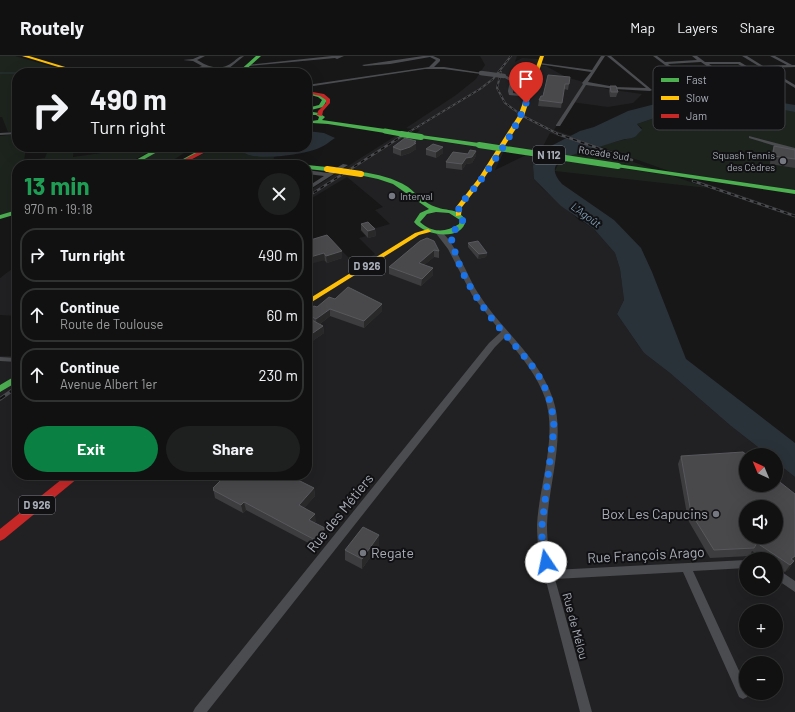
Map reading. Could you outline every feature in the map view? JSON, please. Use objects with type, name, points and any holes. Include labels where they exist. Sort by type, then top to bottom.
[{"type":"main road","points":[[24,56],[66,68]]},
{"type":"main road","points":[[34,56],[75,68]]},
{"type":"main road","points":[[245,68],[256,57]]},
{"type":"main road","points":[[458,215],[459,207],[486,170],[521,116],[541,60]]},
{"type":"main road","points":[[312,93],[322,94],[328,98],[328,103],[315,119]]},
{"type":"main road","points":[[312,94],[320,96],[325,100],[321,106],[312,110]]},
{"type":"main road","name":"Rocade Sud","points":[[315,119],[421,137],[795,192]]},
{"type":"main road","points":[[139,160],[154,152]]},
{"type":"main road","points":[[180,160],[191,152]]},
{"type":"main road","points":[[183,160],[197,152]]},
{"type":"main road","points":[[184,160],[200,152]]},
{"type":"main road","points":[[312,168],[328,172],[361,174],[390,179],[402,185],[416,200],[428,207],[458,215],[463,220],[462,225],[452,231]]},
{"type":"main road","points":[[419,225],[418,219],[422,214],[453,206],[486,170]]},
{"type":"main road","points":[[416,200],[422,214]]},
{"type":"main road","points":[[0,217],[12,213]]},
{"type":"main road","name":"D 926","points":[[312,295],[395,244],[419,225],[428,231]]},
{"type":"main road","name":"D 926","points":[[312,300],[416,234],[428,231],[452,231]]},
{"type":"main road","points":[[0,389],[12,381]]},
{"type":"main road","name":"D 926","points":[[0,527],[59,480]]},
{"type":"main road","name":"D 926","points":[[0,536],[68,480]]},
{"type":"street","points":[[185,60],[194,60],[202,56]]},
{"type":"street","points":[[228,68],[242,56]]},
{"type":"street","points":[[249,65],[335,56],[339,58],[342,56]]},
{"type":"street","points":[[364,64],[390,63],[430,56],[439,60],[429,68]]},
{"type":"street","points":[[558,125],[599,56]]},
{"type":"street","points":[[590,70],[603,56]]},
{"type":"street","points":[[584,83],[633,90],[650,90],[609,56]]},
{"type":"street","points":[[655,56],[669,66]]},
{"type":"street","points":[[694,56],[708,66]]},
{"type":"street","points":[[744,56],[760,66]]},
{"type":"street","points":[[772,56],[793,66]]},
{"type":"street","points":[[194,60],[212,68]]},
{"type":"street","points":[[541,60],[590,70]]},
{"type":"street","points":[[390,63],[402,71]]},
{"type":"street","points":[[665,63],[739,63],[744,66]]},
{"type":"street","points":[[200,68],[206,66]]},
{"type":"street","points":[[312,85],[402,71],[444,68],[504,76],[512,80],[510,91],[511,94],[528,96]]},
{"type":"street","points":[[785,81],[795,87]]},
{"type":"street","points":[[0,134],[12,133]]},
{"type":"street","points":[[751,137],[795,150]]},
{"type":"street","points":[[312,185],[328,172],[345,164]]},
{"type":"street","points":[[312,172],[328,172]]},
{"type":"street","name":"Rue de Mélou","points":[[452,231],[451,237],[458,264]]},
{"type":"street","name":"Rue de Mélou","points":[[438,232],[445,238],[468,283],[487,312],[535,370],[550,398],[554,428],[542,525],[543,550],[586,712]]},
{"type":"street","name":"Rue des Métiers","points":[[199,712],[492,345],[504,333]]},
{"type":"street","points":[[0,359],[12,360]]},
{"type":"street","name":"Rue François Arago","points":[[549,575],[739,564]]},
{"type":"street","points":[[686,567],[739,686]]},
{"type":"street","points":[[783,578],[795,587]]},
{"type":"shaded area","points":[[0,56],[15,56],[57,68],[12,68],[12,132],[8,132],[2,117],[0,117]]},
{"type":"shaded area","points":[[480,56],[517,56],[515,62],[522,58],[539,59],[537,65],[546,66],[566,77],[607,89],[642,94],[633,103],[608,107],[571,102],[554,130],[572,136],[566,139],[550,133],[540,152],[415,134],[420,130],[406,128],[456,95],[476,79],[485,65]]},
{"type":"shaded area","points":[[785,110],[795,112],[795,190],[672,172],[598,146],[631,138],[642,128],[637,124],[653,118],[653,130],[785,130]]},
{"type":"shaded area","points":[[12,135],[12,152],[25,152],[24,160],[12,160],[12,212],[0,215],[0,136]]},
{"type":"shaded area","points":[[397,135],[504,151],[495,170],[526,155],[535,158],[533,166],[534,179],[542,188],[578,219],[594,229],[615,253],[620,269],[624,300],[617,314],[644,353],[759,448],[739,448],[739,492],[783,492],[783,468],[795,477],[795,712],[0,712],[0,356],[12,356],[12,480],[312,480],[312,239],[326,235],[352,261],[358,264],[375,254],[359,238],[366,236],[360,230],[373,226],[376,228],[390,224],[375,210],[383,207],[347,177],[312,198],[312,189]]},
{"type":"shaded area","points":[[594,148],[653,169],[566,156]]},
{"type":"shaded area","points":[[47,152],[74,152],[73,157],[101,152],[148,152],[134,160],[31,160],[45,158]]},
{"type":"shaded area","points":[[157,152],[186,152],[174,160],[142,160]]},
{"type":"shaded area","points":[[207,152],[244,152],[246,154],[274,157],[274,160],[191,160]]},
{"type":"shaded area","points":[[561,159],[673,176],[708,188],[555,171]]},
{"type":"shaded area","points":[[696,180],[795,214],[795,218],[692,182]]},
{"type":"shaded area","points":[[12,269],[12,316],[0,315],[0,278]]},
{"type":"water","points":[[785,104],[795,105],[795,112],[785,110]]},
{"type":"water","name":"L'Agoût","points":[[653,105],[653,118],[637,124],[642,130],[636,136],[575,154],[562,160],[557,164],[555,169],[556,176],[562,184],[614,220],[641,248],[686,359],[795,443],[795,477],[783,468],[783,448],[759,448],[644,353],[617,314],[624,300],[620,269],[615,253],[594,229],[561,206],[534,179],[533,166],[535,158],[551,146],[580,131],[594,127],[628,111]]},
{"type":"water","points":[[312,132],[324,133],[335,138],[325,145],[312,150]]},
{"type":"water","points":[[243,152],[305,152],[265,157],[245,154]]},
{"type":"building","points":[[548,75],[570,77],[569,84],[565,84],[562,103],[539,100],[541,96],[543,96]]},
{"type":"building","points":[[610,86],[616,86],[618,92],[611,92]]},
{"type":"building","points":[[405,138],[416,141],[414,143],[416,143],[401,150],[393,147]]},
{"type":"building","points":[[433,144],[443,147],[436,152],[426,149]]},
{"type":"building","points":[[774,146],[795,150],[795,159],[773,156]]},
{"type":"building","points":[[470,150],[476,151],[472,157],[466,158],[462,164],[446,162],[453,152],[468,154]]},
{"type":"building","points":[[368,222],[375,229],[368,231],[361,224]]},
{"type":"building","points":[[327,235],[342,251],[326,256],[324,253],[312,257],[312,240]]},
{"type":"building","points":[[427,238],[434,241],[439,251],[434,250],[419,263],[433,268],[422,279],[389,267],[420,241]]},
{"type":"building","points":[[478,241],[487,253],[479,254],[468,243]]},
{"type":"building","points":[[348,287],[382,304],[364,321],[330,309],[316,319],[312,317],[312,307],[317,307],[329,297],[335,299]]},
{"type":"building","points":[[312,320],[323,326],[312,334]]},
{"type":"building","name":"Box Les Capucins","points":[[739,452],[739,492],[783,492],[783,485],[795,494],[795,556],[791,559],[794,561],[790,565],[783,560],[783,552],[770,552],[758,544],[783,544],[783,500],[739,500],[739,544],[756,544],[754,548],[714,550],[691,513],[681,456]]},
{"type":"building","points":[[221,480],[298,480],[314,488],[299,505],[315,514],[309,520],[325,528],[315,540],[244,502],[241,505],[213,490],[213,488]]},
{"type":"building","points":[[363,527],[379,535],[362,559],[345,550]]},
{"type":"waterway","points":[[0,73],[12,73]]},
{"type":"railway","points":[[404,135],[480,89],[493,79],[511,56]]},
{"type":"railway","points":[[501,72],[497,88],[505,103],[523,116],[558,134]]},
{"type":"railway","points":[[312,194],[405,134]]},
{"type":"railway","points":[[558,134],[632,160]]},
{"type":"railway","points":[[693,181],[795,216]]},
{"type":"railway","points":[[0,399],[12,391]]},
{"type":"traffic: fast","points":[[245,68],[259,56]]},
{"type":"traffic: fast","points":[[312,94],[320,96],[325,100],[321,106],[312,109]]},
{"type":"traffic: fast","points":[[312,114],[322,117],[320,120]]},
{"type":"traffic: fast","points":[[314,122],[328,122],[385,131]]},
{"type":"traffic: fast","points":[[385,131],[421,137]]},
{"type":"traffic: fast","points":[[421,137],[479,145]]},
{"type":"traffic: fast","points":[[479,145],[618,166]]},
{"type":"traffic: fast","points":[[139,160],[154,152]]},
{"type":"traffic: fast","points":[[185,160],[200,152]]},
{"type":"traffic: fast","points":[[618,166],[795,192]]},
{"type":"traffic: fast","points":[[312,168],[327,169]]},
{"type":"traffic: fast","points":[[361,174],[379,177],[395,182],[428,206],[436,210]]},
{"type":"traffic: fast","points":[[436,210],[454,213],[463,220],[462,225],[457,229],[445,233],[439,233],[427,230],[417,222],[420,216],[424,213],[436,210]]},
{"type":"traffic: fast","points":[[0,217],[12,213]]},
{"type":"traffic: fast","points":[[0,389],[12,381]]},
{"type":"traffic: slow","points":[[24,56],[66,68]]},
{"type":"traffic: slow","points":[[458,215],[459,207],[480,180],[521,116],[542,56]]},
{"type":"traffic: slow","points":[[327,169],[361,174]]},
{"type":"traffic: slow","points":[[312,300],[417,234],[428,231]]},
{"type":"traffic: jam","points":[[312,93],[322,95],[328,99],[328,103],[321,111],[320,115]]},
{"type":"traffic: jam","points":[[186,160],[202,152]]},
{"type":"traffic: jam","points":[[0,536],[68,480]]},
{"type":"place","name":"Squash Tennis des Cèdres","points":[[783,161]]},
{"type":"place","name":"Interval","points":[[392,196]]},
{"type":"place","name":"Box Les Capucins","points":[[716,514]]},
{"type":"place","name":"Regate","points":[[363,553]]},
{"type":"route","points":[[526,103],[521,116],[510,135],[480,180],[459,207],[458,215],[462,218],[463,222],[460,227],[452,231],[451,237],[458,264],[468,283],[490,316],[535,370],[550,398],[554,415],[554,428],[542,525],[543,550],[546,562]]}]
